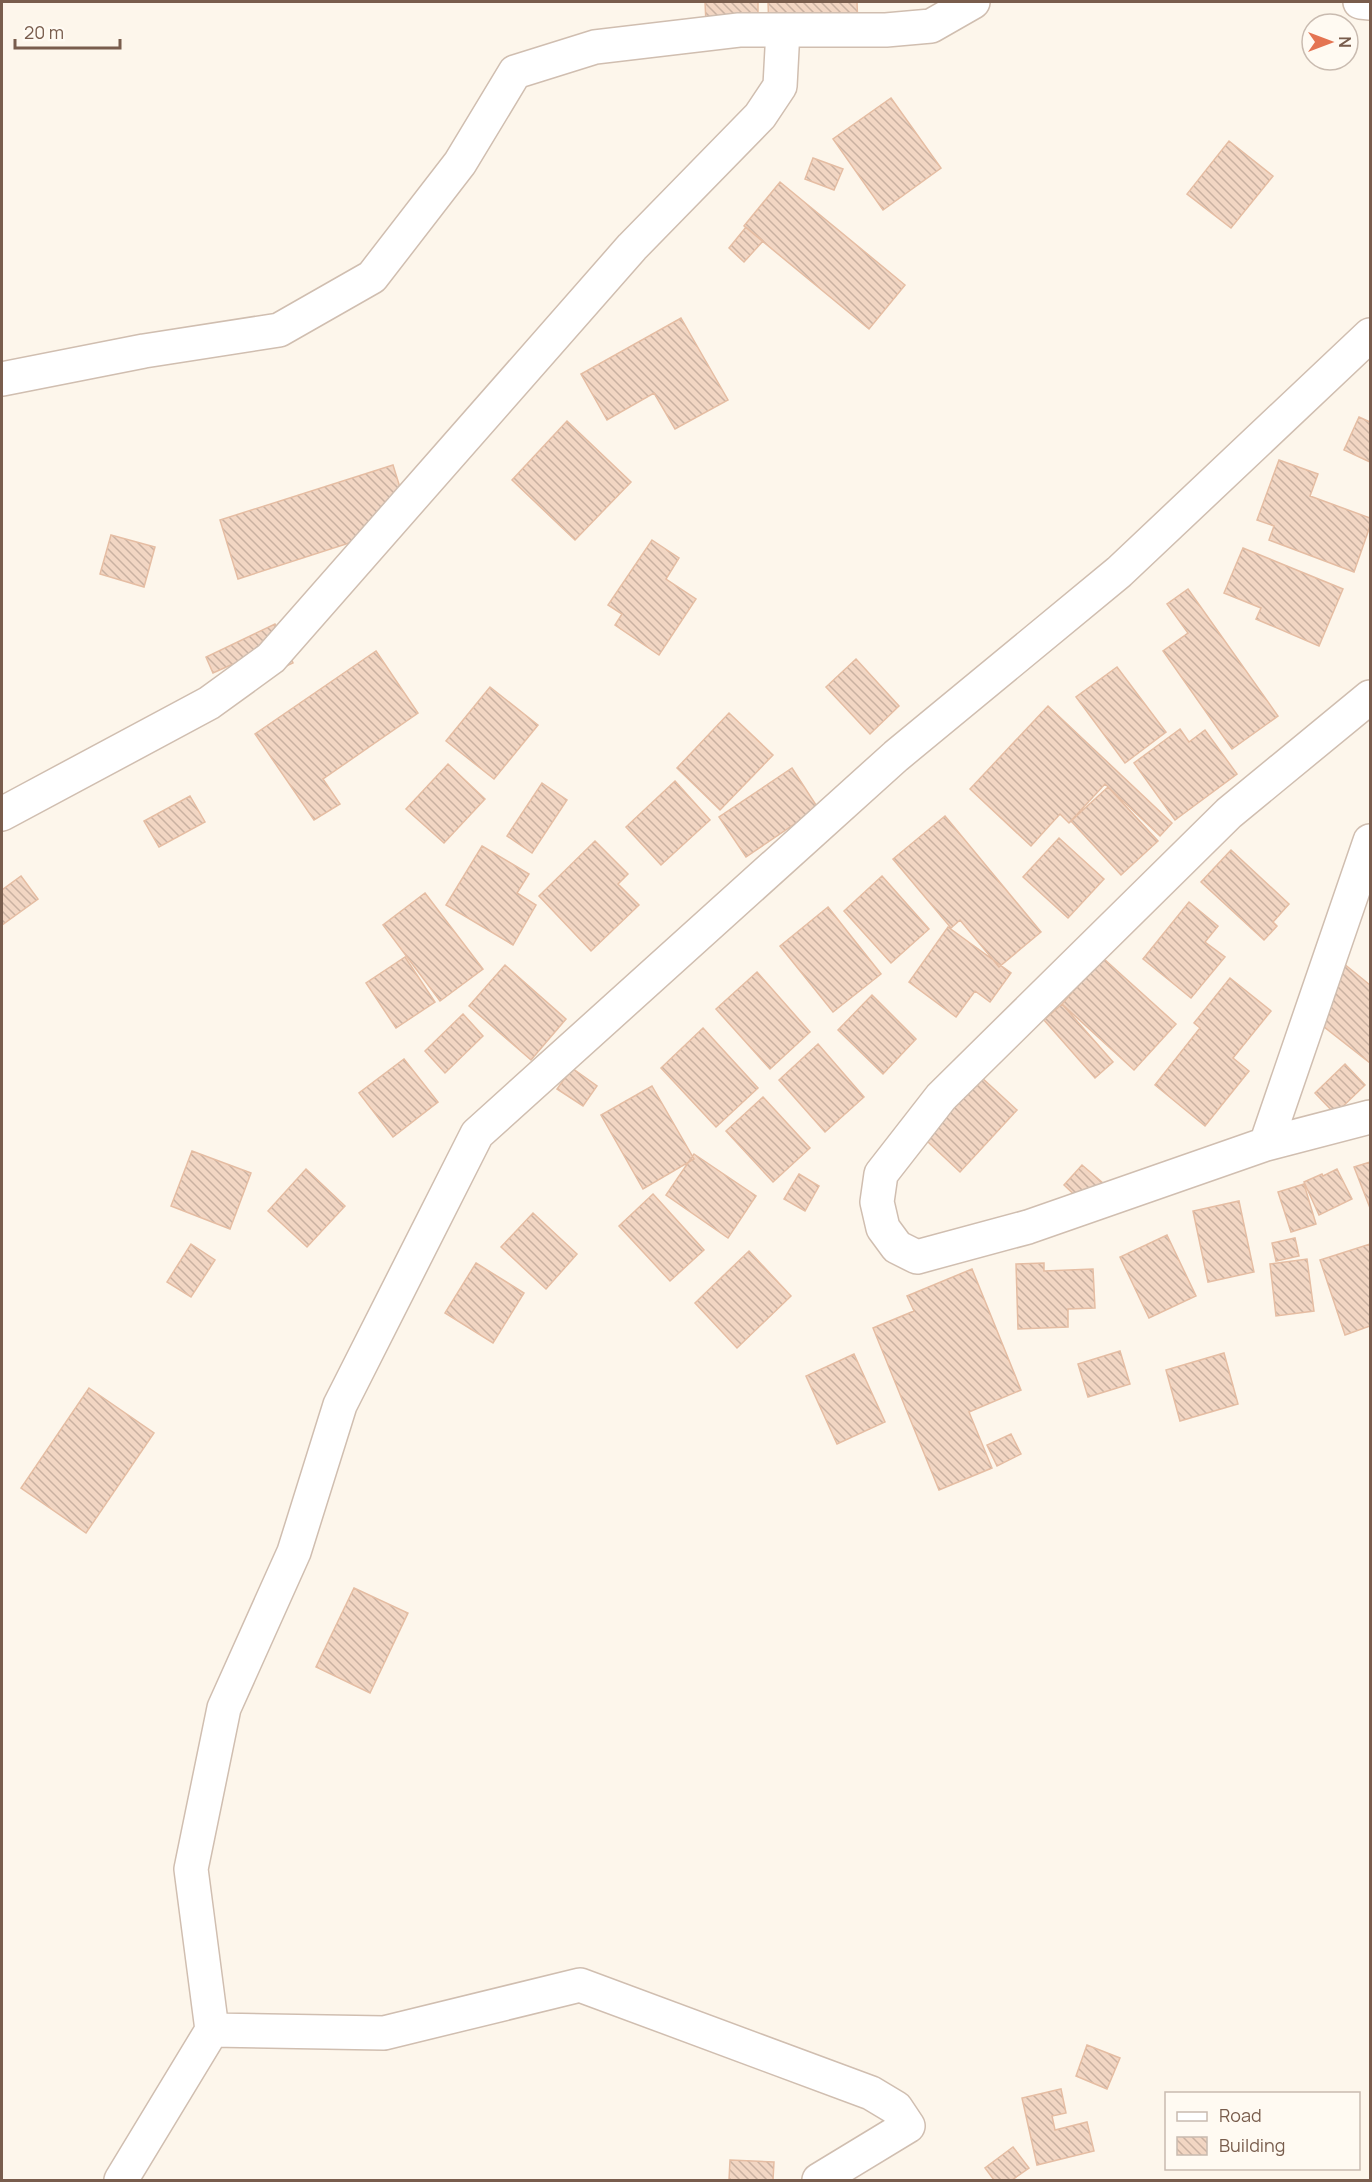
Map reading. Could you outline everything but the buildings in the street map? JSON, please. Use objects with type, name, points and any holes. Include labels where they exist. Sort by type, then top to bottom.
[{"type":"street","points":[[2,379],[144,351],[279,330],[372,277],[460,163],[515,72],[596,47],[739,30],[886,30],[931,26],[973,2]]},
{"type":"street","points":[[1360,2],[1371,3]]},
{"type":"street","points":[[2,814],[209,703],[271,658],[632,247],[760,116],[780,86],[783,30]]},
{"type":"street","points":[[122,2181],[212,2030],[191,1869],[224,1708],[294,1551],[340,1406],[477,1134],[896,756],[1119,572],[1371,335]]},
{"type":"street","points":[[1371,697],[1229,813],[941,1097],[881,1174],[877,1202],[883,1228],[897,1247],[917,1257],[1028,1227],[1266,1144],[1371,1117]]},
{"type":"street","points":[[1266,1144],[1371,841]]},
{"type":"street","points":[[212,2030],[384,2033],[580,1985],[871,2093],[896,2108],[908,2126],[819,2181]]}]
